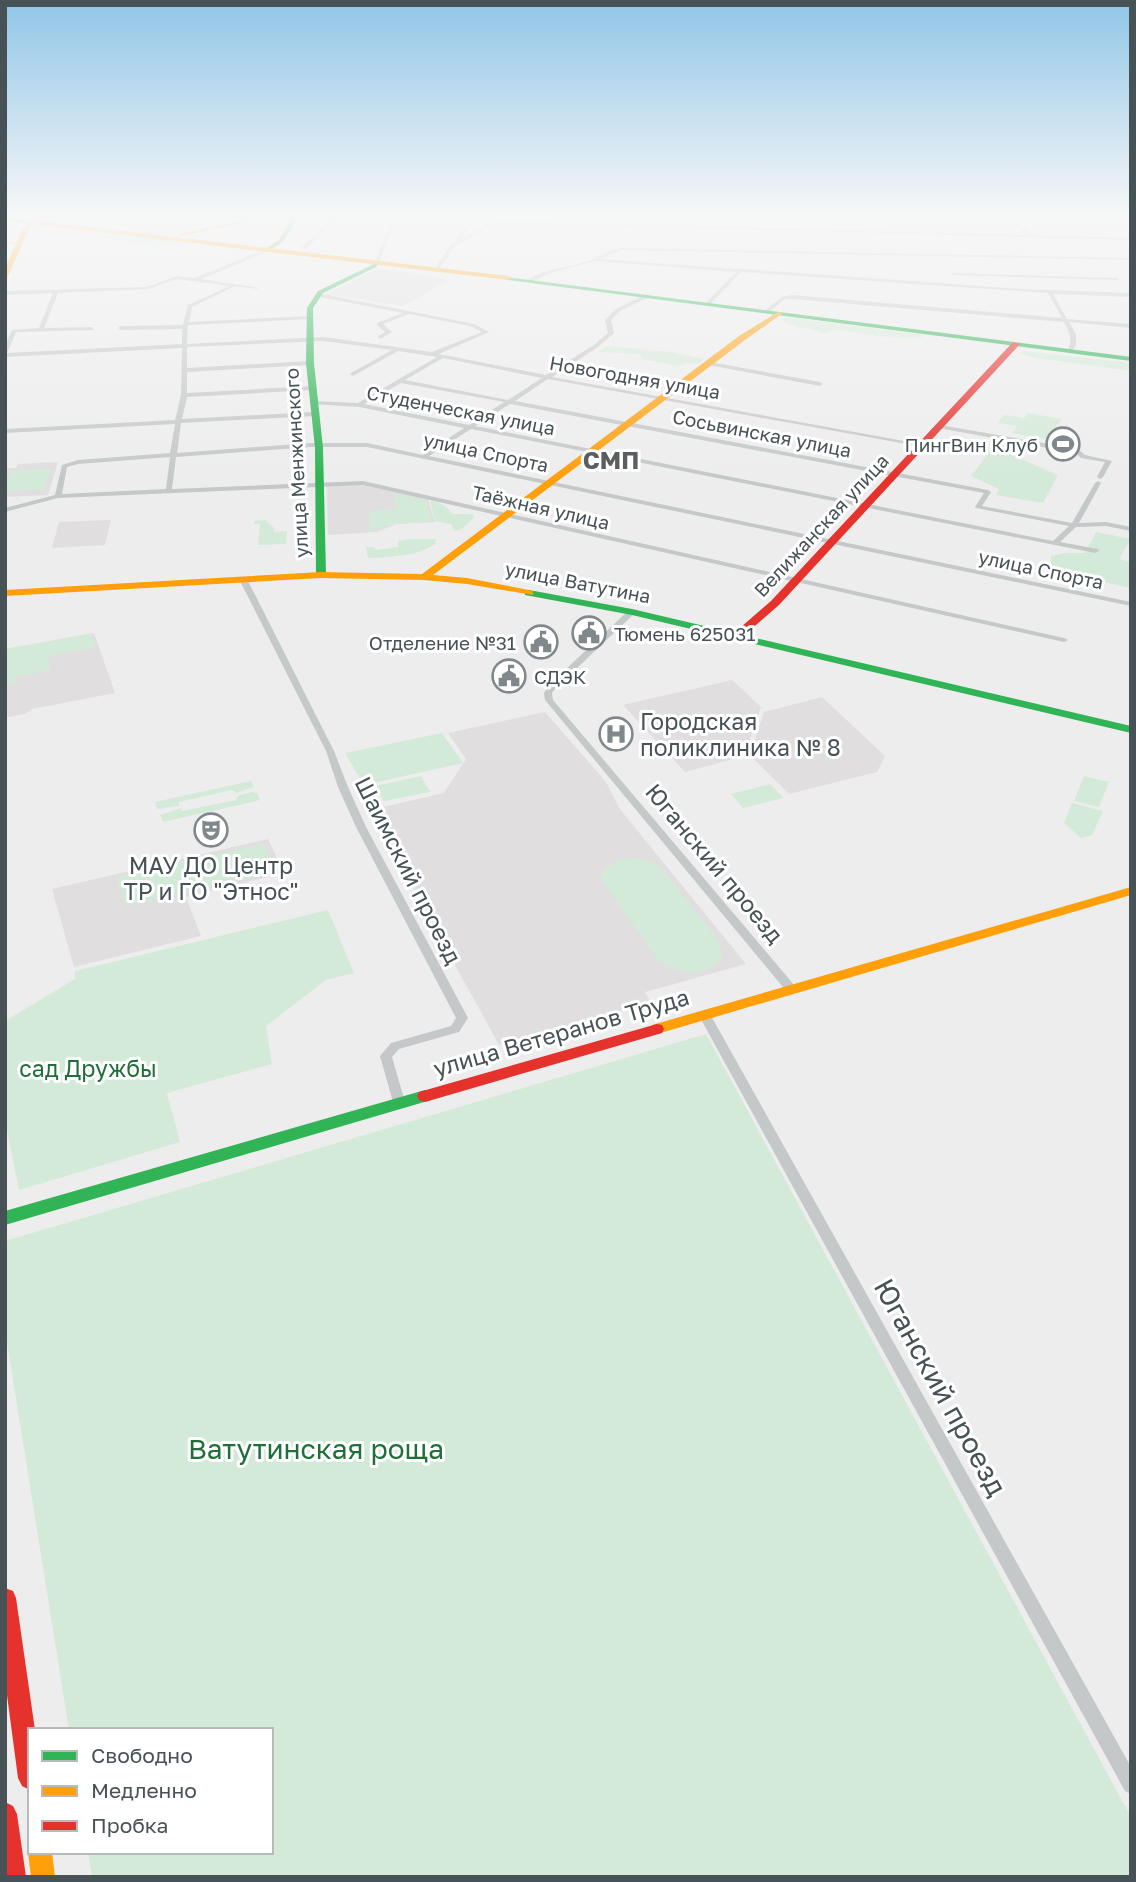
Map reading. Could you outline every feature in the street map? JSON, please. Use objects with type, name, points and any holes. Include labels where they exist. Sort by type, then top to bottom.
[{"type":"main road","name":"улица Менжинского","points":[[313,303],[310,308],[310,363],[318,445],[321,575]]},
{"type":"main road","points":[[699,303],[1131,359]]},
{"type":"main road","points":[[424,577],[631,424],[773,312]]},
{"type":"main road","name":"Велижанская улица","points":[[737,636],[775,603],[1016,344]]},
{"type":"main road","name":"улица Ватутина","points":[[5,593],[321,575],[424,577],[508,586],[737,636],[1131,730]]},
{"type":"main road","name":"улица Ветеранов Труда","points":[[5,1218],[1131,891]]},
{"type":"main road","points":[[5,1598],[28,1764]]},
{"type":"main road","points":[[5,1814],[14,1877]]},
{"type":"main road","points":[[40,1854],[43,1877]]},
{"type":"street","points":[[41,329],[52,303]]},
{"type":"street","points":[[169,490],[177,422],[184,395],[186,326],[190,306],[197,303]]},
{"type":"street","points":[[360,303],[472,325],[486,332],[433,354]]},
{"type":"street","points":[[426,456],[596,346],[611,333],[608,320],[616,312],[634,303]]},
{"type":"street","points":[[773,312],[780,303]]},
{"type":"street","points":[[859,303],[1131,326]]},
{"type":"street","points":[[1055,303],[1073,334],[1070,351]]},
{"type":"street","points":[[380,337],[389,332],[379,324],[411,312]]},
{"type":"street","points":[[121,328],[310,318]]},
{"type":"street","points":[[5,353],[14,331],[92,328]]},
{"type":"street","name":"Новогодняя улица","points":[[5,353],[323,339],[433,354],[923,445]]},
{"type":"street","points":[[353,374],[397,349]]},
{"type":"street","points":[[359,405],[442,356]]},
{"type":"street","points":[[185,370],[310,363]]},
{"type":"street","points":[[710,364],[820,384]]},
{"type":"street","name":"Сосьвинская улица","points":[[400,381],[988,492],[978,507],[1074,525],[1106,524],[1131,529]]},
{"type":"street","points":[[184,395],[312,387]]},
{"type":"street","name":"Студенческая улица","points":[[5,431],[177,422],[359,405],[1095,551]]},
{"type":"street","points":[[940,427],[1078,451],[1083,457],[1109,461],[1074,525],[1055,543]]},
{"type":"street","name":"улица Спорта","points":[[58,495],[64,466],[102,459],[318,445],[367,445],[1131,604]]},
{"type":"street","name":"Таёжная улица","points":[[5,510],[58,495],[319,484],[379,486],[1064,640]]},
{"type":"street","name":"Шаимский проезд","points":[[243,579],[330,751],[361,827],[462,1018],[455,1029],[396,1045],[386,1056],[399,1102]]},
{"type":"street","name":"Юганский проезд","points":[[632,612],[552,687],[548,694],[549,700],[791,989]]},
{"type":"street","name":"Юганский проезд","points":[[704,1014],[1131,1785]]},
{"type":"shaded area","points":[[382,303],[409,303],[403,306]]},
{"type":"shaded area","points":[[58,462],[48,495],[5,497],[5,468],[16,468],[18,464]]},
{"type":"shaded area","points":[[363,485],[428,499],[435,522],[396,524],[377,532],[328,535],[327,486]]},
{"type":"shaded area","points":[[111,520],[105,545],[52,548],[59,522]]},
{"type":"shaded area","points":[[94,633],[115,693],[32,709],[25,714],[8,717],[5,705],[5,649]]},
{"type":"shaded area","points":[[732,680],[761,707],[744,756],[685,772],[623,705]]},
{"type":"shaded area","points":[[822,697],[885,756],[877,772],[789,794],[750,755],[764,712]]},
{"type":"shaded area","points":[[545,712],[606,782],[619,808],[746,964],[645,992],[651,1002],[499,1045],[370,810],[444,793],[466,759],[448,733]]},
{"type":"shaded area","points":[[268,839],[284,873],[186,897],[201,936],[74,967],[52,889]]},
{"type":"green space","points":[[785,317],[924,336],[894,337],[832,330],[824,334],[785,322],[781,319]]},
{"type":"green space","points":[[607,346],[672,352],[704,359],[699,364],[686,363],[680,366],[641,359],[640,354],[598,352]]},
{"type":"green space","points":[[1024,351],[1131,363],[1131,371],[1036,358],[1019,353]]},
{"type":"green space","points":[[1028,413],[1062,419],[1046,439],[1012,433],[1017,426],[998,423],[1004,415],[1024,418]]},
{"type":"green space","points":[[993,447],[1058,475],[1043,503],[996,495],[999,489],[971,476]]},
{"type":"green space","points":[[51,469],[44,490],[5,491],[11,471]]},
{"type":"green space","points":[[394,493],[426,500],[432,521],[394,524],[370,531],[369,511],[396,509]]},
{"type":"green space","points":[[434,500],[453,514],[472,514],[474,517],[462,529],[455,531],[451,524],[435,521],[430,501]]},
{"type":"green space","points":[[265,520],[274,528],[274,532],[287,531],[286,544],[258,545],[260,524],[254,524],[254,521]]},
{"type":"green space","points":[[1096,532],[1131,539],[1119,559],[1131,562],[1131,588],[1061,573],[1051,565],[1051,556],[1085,553]]},
{"type":"green space","points":[[436,539],[435,544],[411,554],[368,558],[366,547],[374,547],[376,550],[398,547],[398,541]]},
{"type":"green space","points":[[91,634],[96,647],[47,656],[51,670],[15,677],[16,683],[5,685],[5,649]]},
{"type":"green space","points":[[442,733],[463,763],[364,785],[345,753]]},
{"type":"green space","points":[[421,776],[430,792],[384,801],[375,786]]},
{"type":"green space","points":[[1084,776],[1109,782],[1099,807],[1074,801]]},
{"type":"green space","points":[[251,781],[254,787],[236,793],[232,790],[179,802],[179,806],[157,809],[155,802]]},
{"type":"green space","points":[[770,784],[784,798],[743,808],[731,794]]},
{"type":"green space","points":[[257,793],[260,800],[163,822],[160,815],[181,808],[182,811],[236,800],[238,796]]},
{"type":"green space","points":[[1072,803],[1103,811],[1092,835],[1081,838],[1064,823]]},
{"type":"green space","points":[[263,844],[276,872],[126,906],[116,877]]},
{"type":"green space","points":[[640,858],[657,864],[663,870],[719,942],[723,956],[710,968],[684,972],[659,961],[602,881],[602,871],[620,859]]},
{"type":"green space","name":"сад Дружбы","points":[[328,910],[354,973],[326,980],[266,1026],[272,1064],[167,1093],[180,1142],[19,1190],[5,1121],[5,1021],[75,979],[75,971]]},
{"type":"green space","name":"Ватутинская роща","points":[[706,1034],[1131,1817],[1131,1877],[92,1877],[88,1854],[273,1854],[273,1728],[69,1728],[5,1330],[5,1241]]},
{"type":"traffic: fast","points":[[313,303],[310,308],[310,363],[319,448],[321,575]]},
{"type":"traffic: fast","points":[[699,303],[1131,359]]},
{"type":"traffic: fast","points":[[529,593],[632,612],[1131,730]]},
{"type":"traffic: fast","points":[[5,1218],[425,1096]]},
{"type":"traffic: slow","points":[[424,577],[742,338],[780,313]]},
{"type":"traffic: slow","points":[[5,593],[321,575],[424,577],[467,581],[529,593]]},
{"type":"traffic: slow","points":[[657,1029],[1131,891]]},
{"type":"traffic: slow","points":[[40,1854],[43,1877]]},
{"type":"traffic: jam","points":[[737,636],[775,603],[1016,344]]},
{"type":"traffic: jam","points":[[425,1096],[657,1029]]},
{"type":"traffic: jam","points":[[5,1598],[28,1764]]},
{"type":"traffic: jam","points":[[5,1814],[14,1877]]},
{"type":"place","name":"ПингВин Клуб","points":[[1063,444]]},
{"type":"place","name":"Тюмень 625031","points":[[589,633]]},
{"type":"place","name":"Отделение №31","points":[[541,642]]},
{"type":"place","name":"СДЭК","points":[[509,676]]},
{"type":"place","name":"Городская поликлиника № 8","points":[[616,734]]},
{"type":"place","name":"МАУ ДО Центр ТР и ГО \"Этнос\"","points":[[211,830]]},
{"type":"district","name":"СМП","points":[[611,459]]}]
